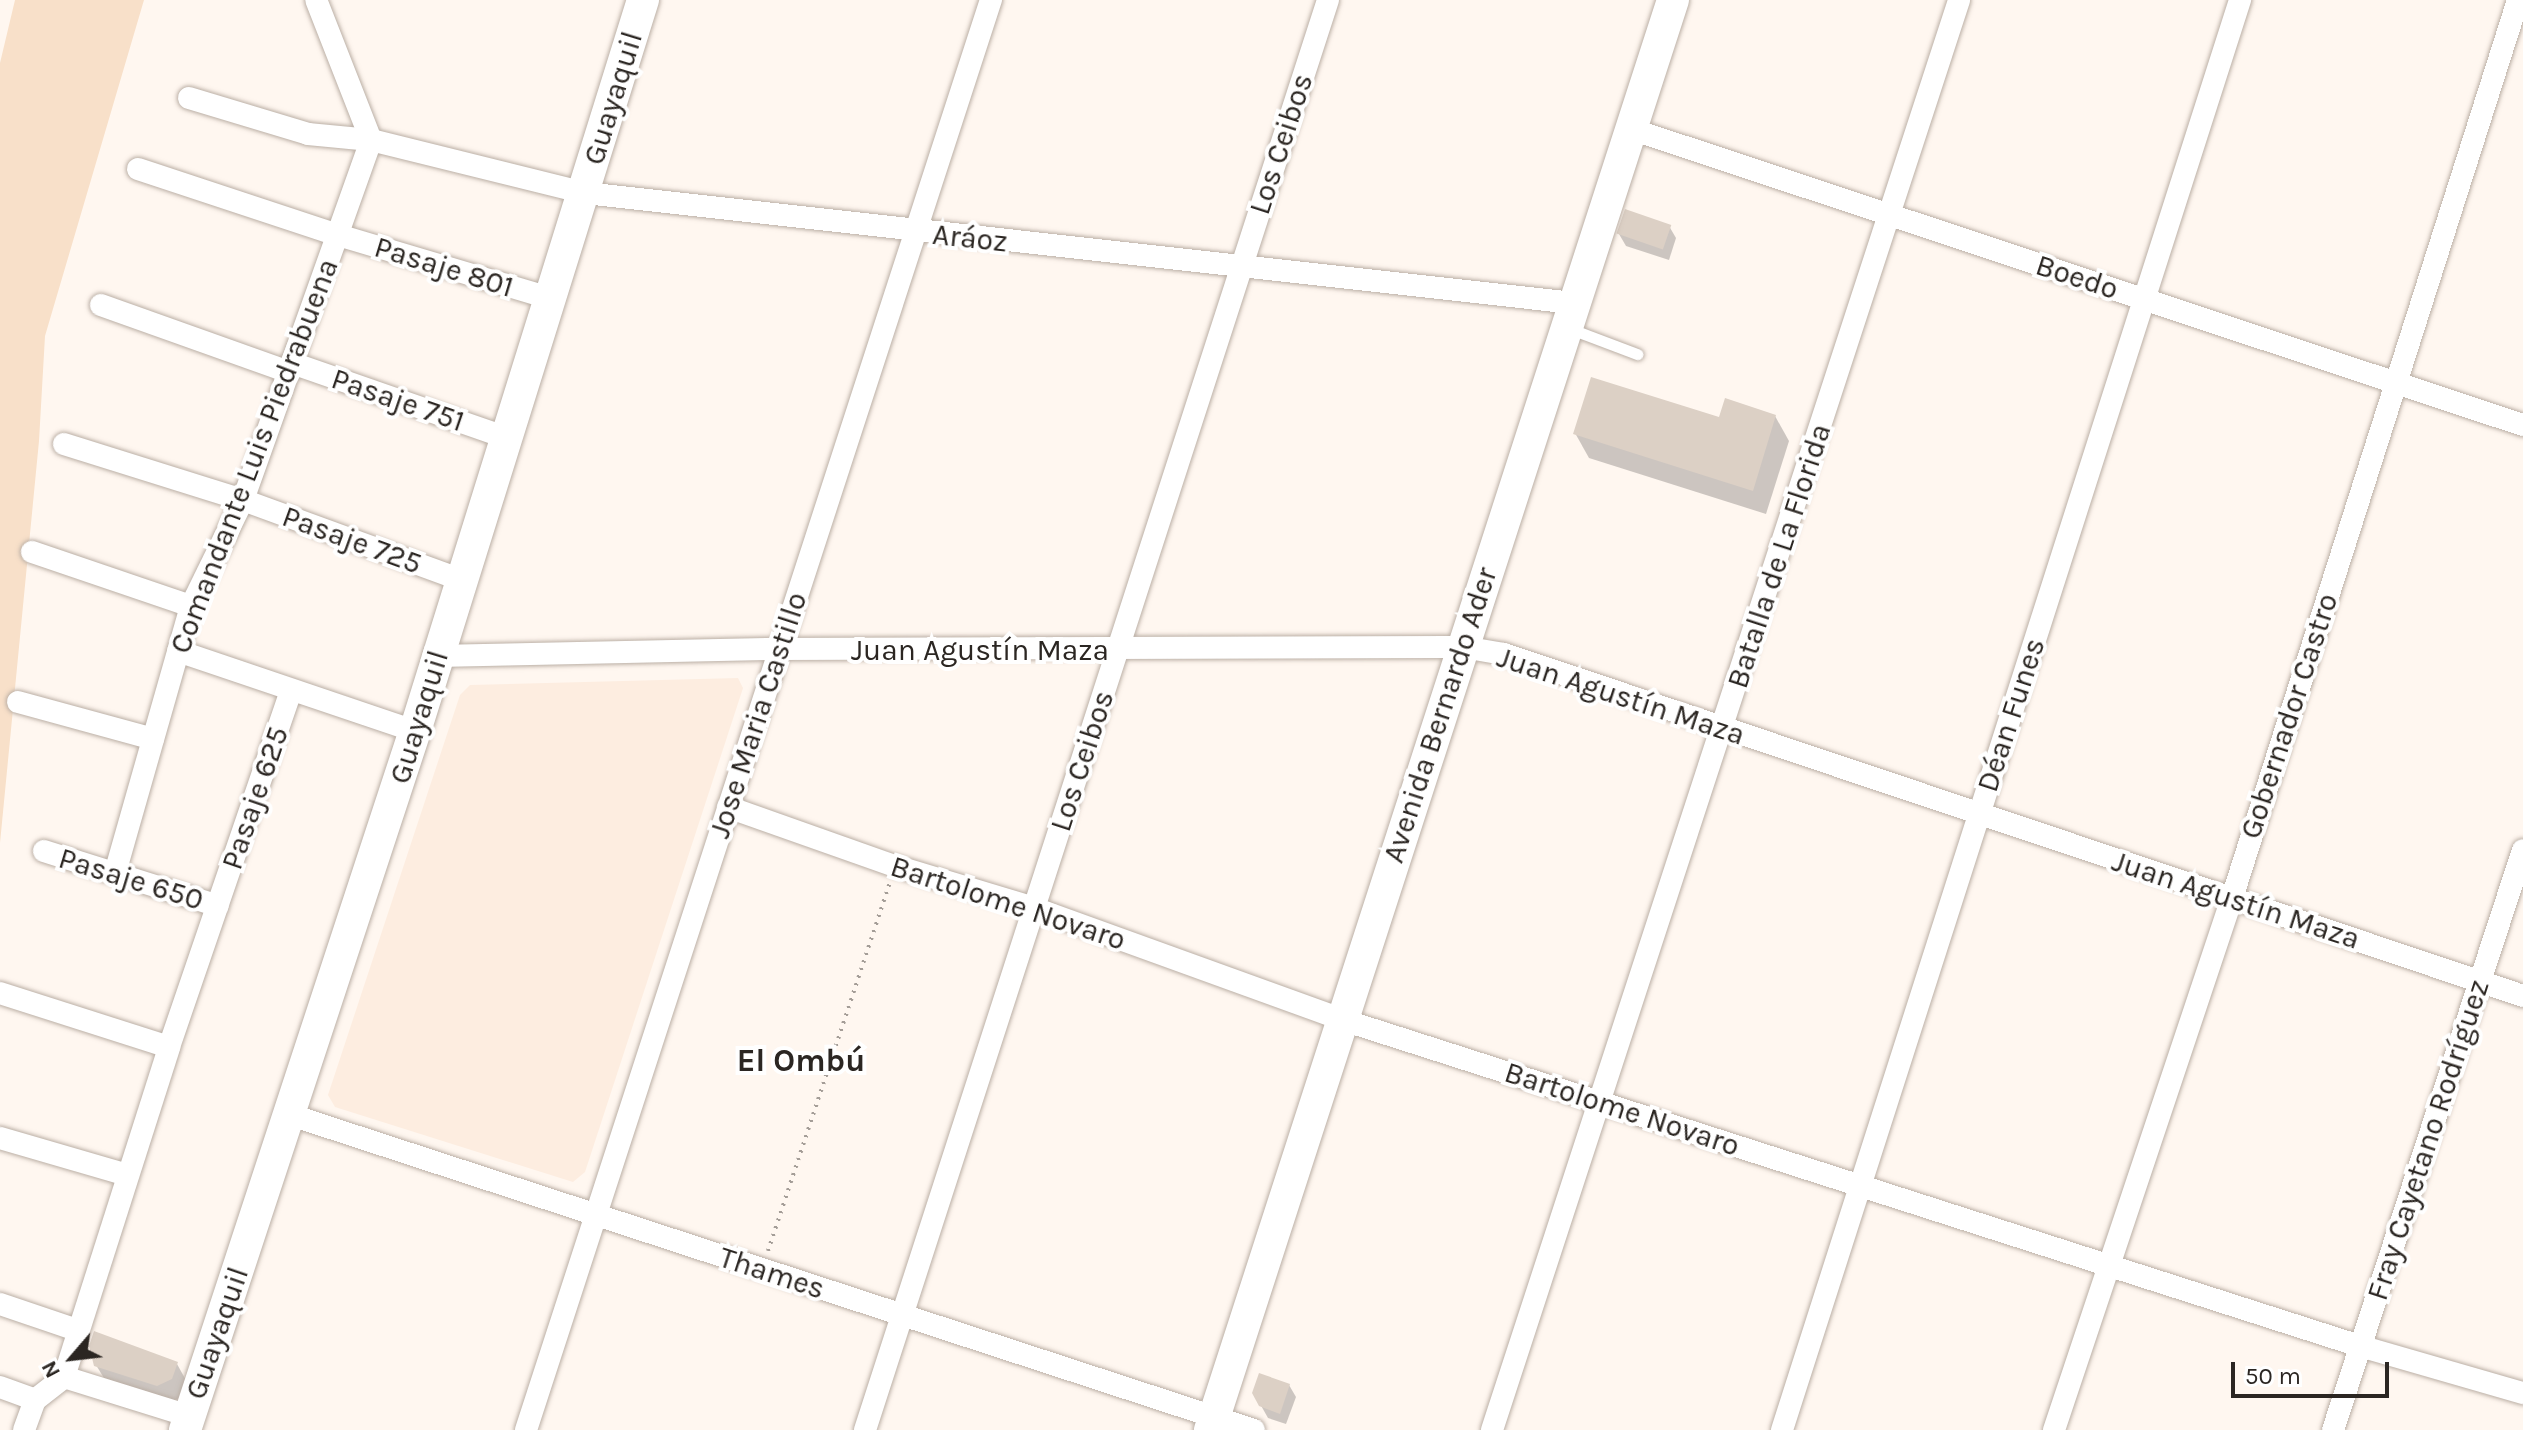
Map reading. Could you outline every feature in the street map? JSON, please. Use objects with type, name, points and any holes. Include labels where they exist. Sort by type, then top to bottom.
[{"type":"street","points":[[316,0],[371,140]]},
{"type":"street","name":"Guayaquil","points":[[187,1423],[415,731],[504,437],[585,193],[643,0]]},
{"type":"street","name":"Jose Maria Castillo","points":[[526,1430],[991,0]]},
{"type":"street","name":"Los Ceibos","points":[[865,1430],[1328,0]]},
{"type":"street","name":"Avenida Bernardo Ader","points":[[1212,1424],[1340,1019],[1673,0]]},
{"type":"street","name":"Batalla de La Florida","points":[[1492,1430],[1959,0]]},
{"type":"street","name":"Déan Funes","points":[[1782,1430],[2240,0]]},
{"type":"street","name":"Gobernador Castro","points":[[2054,1430],[2232,898],[2518,0]]},
{"type":"street","name":"Aráoz","points":[[189,98],[308,134],[371,140],[585,193],[1241,267],[1570,315]]},
{"type":"street","name":"Boedo","points":[[1631,129],[2523,425]]},
{"type":"street","name":"Comandante Luis Piedrabuena","points":[[115,873],[191,606],[243,500],[371,140]]},
{"type":"street","name":"Pasaje 801","points":[[138,169],[338,235],[550,298]]},
{"type":"street","name":"Pasaje 751","points":[[101,305],[504,437]]},
{"type":"street","name":"Pasaje 725","points":[[64,444],[243,500],[462,580]]},
{"type":"street","points":[[32,552],[191,606]]},
{"type":"street","name":"Juan Agustín Maza","points":[[437,656],[778,649],[1463,647],[1504,654],[1979,816],[2523,996]]},
{"type":"street","points":[[178,651],[415,731]]},
{"type":"street","name":"Pasaje 625","points":[[218,906],[291,690]]},
{"type":"street","points":[[18,702],[153,739]]},
{"type":"street","name":"Bartolome Novaro","points":[[728,807],[895,866],[1034,908],[1340,1019],[2360,1346],[2523,1393]]},
{"type":"street","name":"Fray Cayetano Rodríguez","points":[[2333,1430],[2523,850]]},
{"type":"street","name":"Pasaje 650","points":[[44,851],[218,906]]},
{"type":"street","points":[[24,1430],[35,1400],[64,1377],[127,1175],[218,906]]},
{"type":"street","points":[[0,993],[169,1047]]},
{"type":"street","name":"Thames","points":[[291,1115],[762,1269],[1212,1424],[1254,1430]]},
{"type":"street","points":[[0,1138],[127,1175]]},
{"type":"street","points":[[0,1304],[77,1330]]},
{"type":"street","points":[[64,1377],[187,1423]]},
{"type":"street","points":[[0,1387],[35,1400]]},
{"type":"lane","points":[[1570,315],[1637,354]]},
{"type":"path","points":[[762,1269],[895,866]]},
{"type":"shaded area","points":[[15,0],[144,0],[45,336],[39,441],[0,843],[0,63]]},
{"type":"shaded area","points":[[738,678],[743,688],[585,1172],[573,1182],[335,1107],[328,1095],[460,695],[470,685]]},
{"type":"building","points":[[1625,209],[1671,225],[1663,250],[1617,234]]},
{"type":"building","points":[[1591,377],[1719,417],[1725,398],[1776,415],[1753,491],[1573,434]]},
{"type":"building","points":[[94,1331],[178,1362],[172,1379],[157,1386],[94,1366],[89,1346]]},
{"type":"building","points":[[1259,1373],[1290,1384],[1280,1414],[1259,1406],[1252,1393]]},
{"type":"district","name":"El Ombú","points":[[801,1061]]}]
